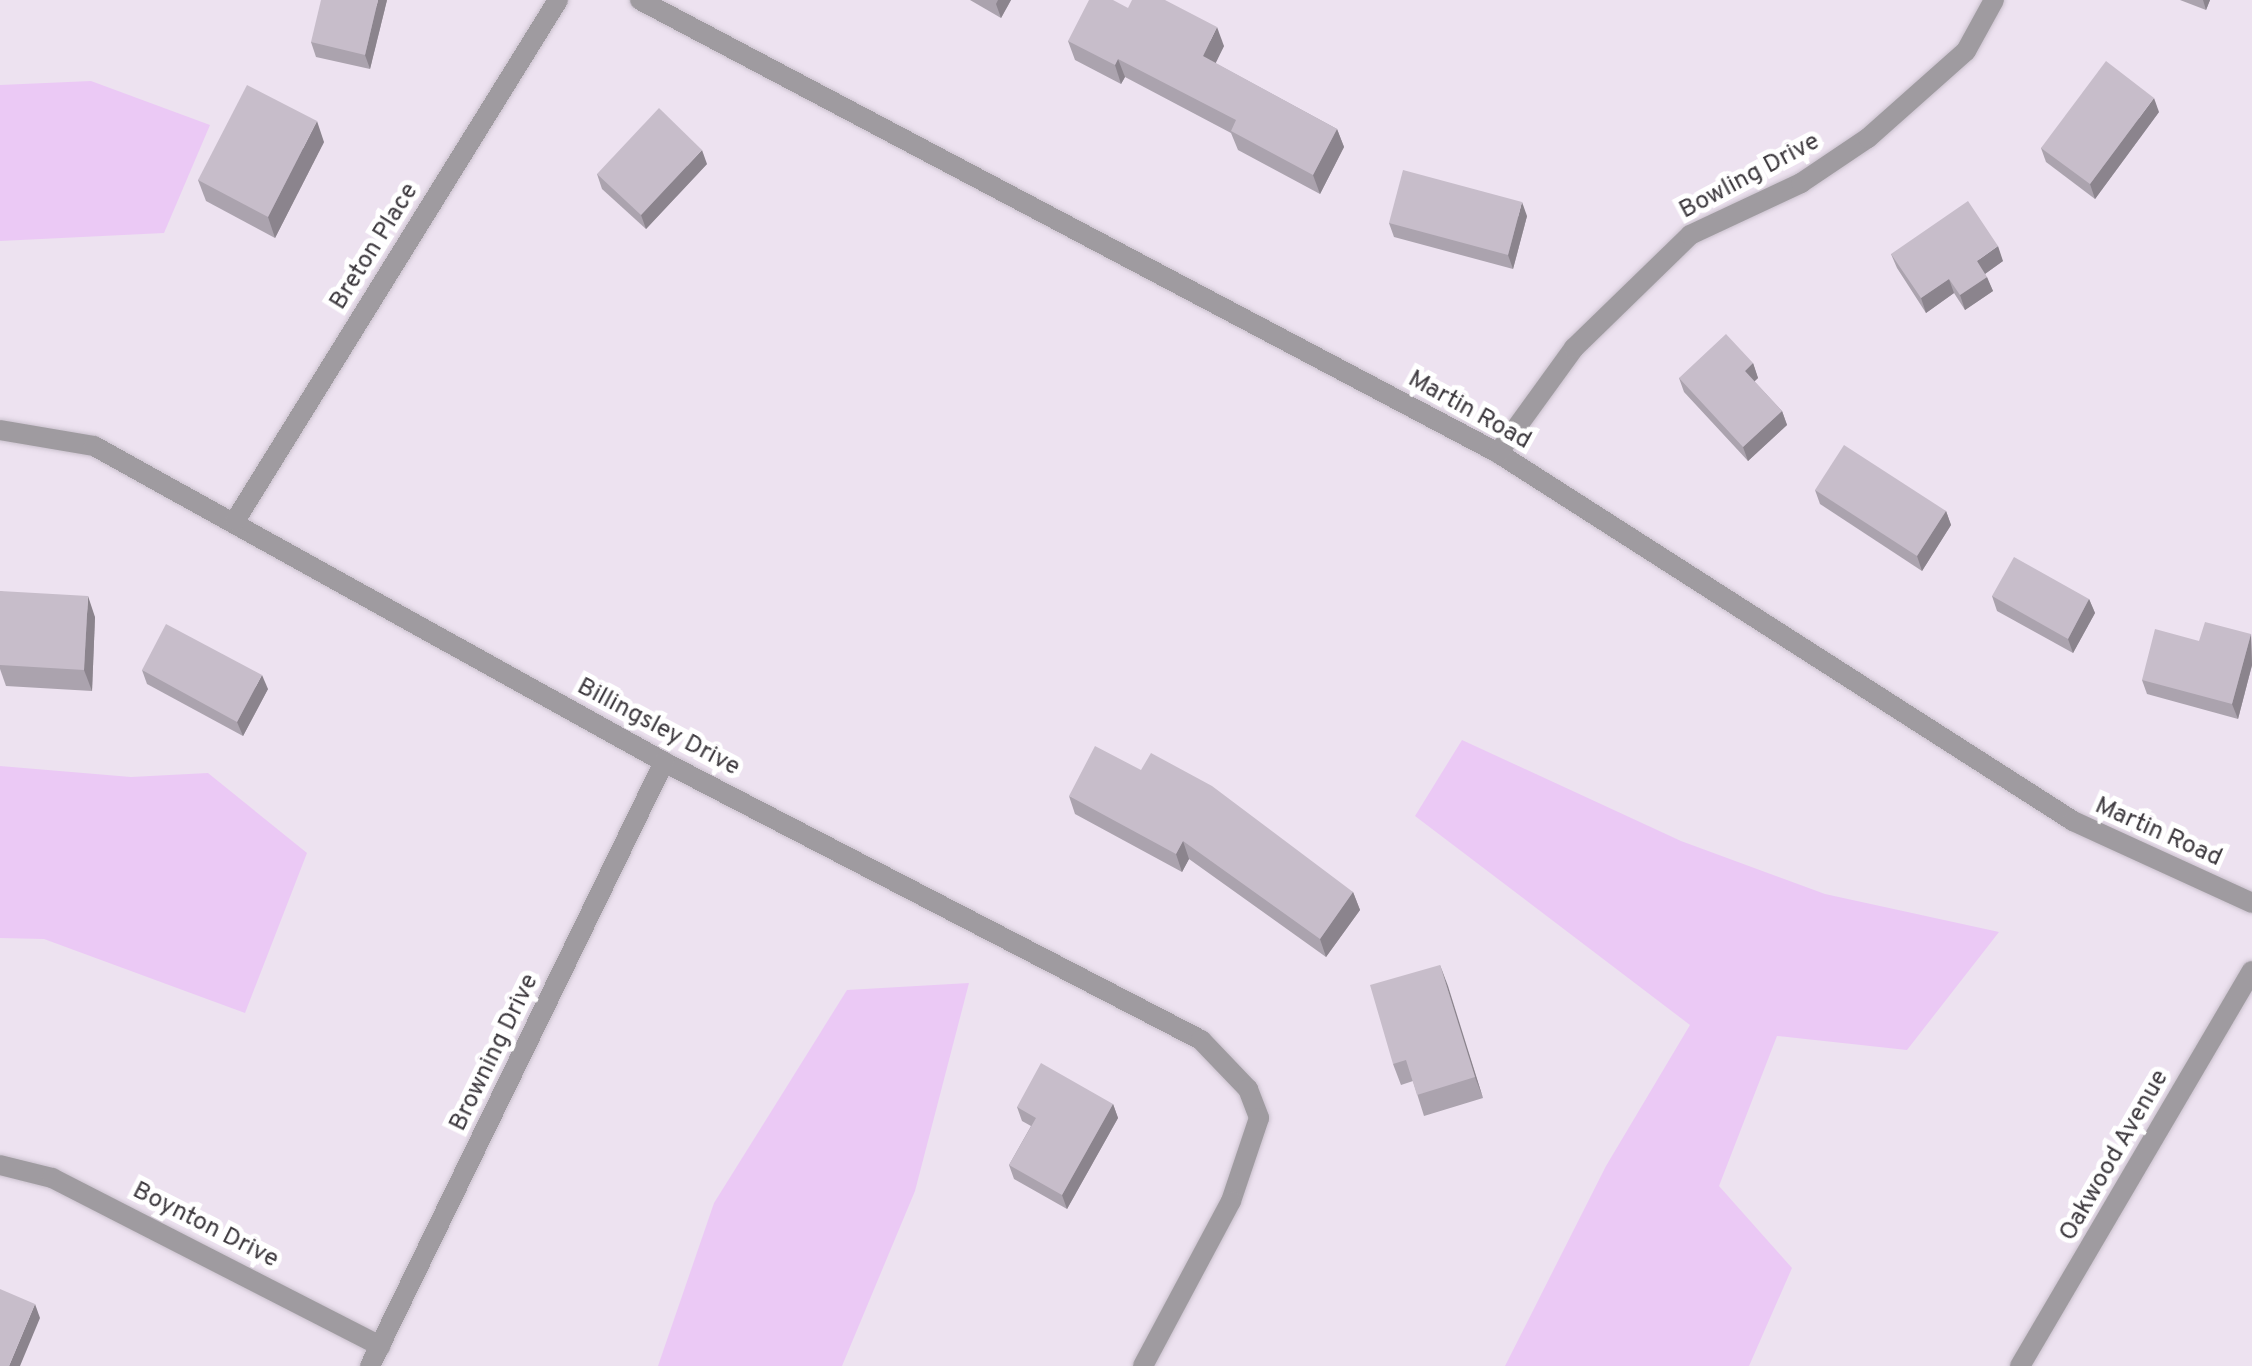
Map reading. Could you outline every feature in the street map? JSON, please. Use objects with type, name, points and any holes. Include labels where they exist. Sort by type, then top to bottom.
[{"type":"street","name":"Breton Place","points":[[234,521],[558,0]]},
{"type":"street","name":"Martin Road","points":[[640,0],[1498,452],[2073,822],[2252,903]]},
{"type":"street","name":"Bowling Drive","points":[[1498,452],[1574,348],[1690,235],[1801,184],[1868,138],[1966,51],[1994,0]]},
{"type":"street","name":"Billingsley Drive","points":[[0,430],[94,446],[664,762],[1201,1040],[1248,1089],[1259,1118],[1231,1201],[1143,1366]]},
{"type":"street","name":"Browning Drive","points":[[370,1366],[664,762]]},
{"type":"street","name":"Oakwood Avenue","points":[[2020,1366],[2252,971]]},
{"type":"street","name":"Boynton Drive","points":[[0,1165],[52,1178],[381,1346]]},
{"type":"shaded area","points":[[91,81],[210,125],[164,233],[0,241],[0,85]]},
{"type":"shaded area","points":[[1462,740],[1681,841],[1825,894],[1999,932],[1907,1050],[1777,1036],[1719,1186],[1792,1268],[1749,1366],[1505,1366],[1606,1166],[1690,1025],[1415,816]]},
{"type":"shaded area","points":[[0,766],[131,777],[208,773],[307,853],[245,1013],[44,939],[0,938]]},
{"type":"shaded area","points":[[969,983],[915,1191],[842,1366],[658,1366],[714,1203],[847,990]]},
{"type":"building","points":[[321,0],[378,0],[365,55],[311,42]]},
{"type":"building","points":[[1089,0],[1113,0],[1128,8],[1132,0],[1165,0],[1217,27],[1203,56],[1337,129],[1313,175],[1231,131],[1236,120],[1118,59],[1115,65],[1068,41]]},
{"type":"building","points":[[2106,61],[2154,98],[2090,184],[2041,148]]},
{"type":"building","points":[[247,85],[317,121],[268,217],[198,180]]},
{"type":"building","points":[[659,108],[702,150],[641,215],[597,174]]},
{"type":"building","points":[[1403,170],[1522,202],[1508,255],[1389,223]]},
{"type":"building","points":[[1968,201],[1998,246],[1977,261],[1987,277],[1960,295],[1949,279],[1921,298],[1891,254]]},
{"type":"building","points":[[1726,334],[1753,363],[1745,371],[1782,411],[1743,447],[1679,378]]},
{"type":"building","points":[[1844,445],[1946,511],[1917,556],[1815,490]]},
{"type":"building","points":[[2014,557],[2089,599],[2068,639],[1992,596]]},
{"type":"building","points":[[0,591],[88,596],[84,670],[0,665]]},
{"type":"building","points":[[2205,622],[2251,634],[2232,704],[2142,680],[2155,629],[2199,641]]},
{"type":"building","points":[[166,624],[262,675],[237,722],[142,670]]},
{"type":"building","points":[[1095,746],[1141,770],[1151,753],[1212,786],[1353,892],[1320,939],[1183,841],[1176,854],[1069,796]]},
{"type":"building","points":[[1440,965],[1475,1077],[1417,1095],[1406,1060],[1393,1064],[1370,985]]},
{"type":"building","points":[[1041,1063],[1113,1104],[1062,1195],[1009,1165],[1036,1118],[1017,1107]]},
{"type":"building","points":[[0,1289],[35,1304],[9,1366],[0,1366]]}]
